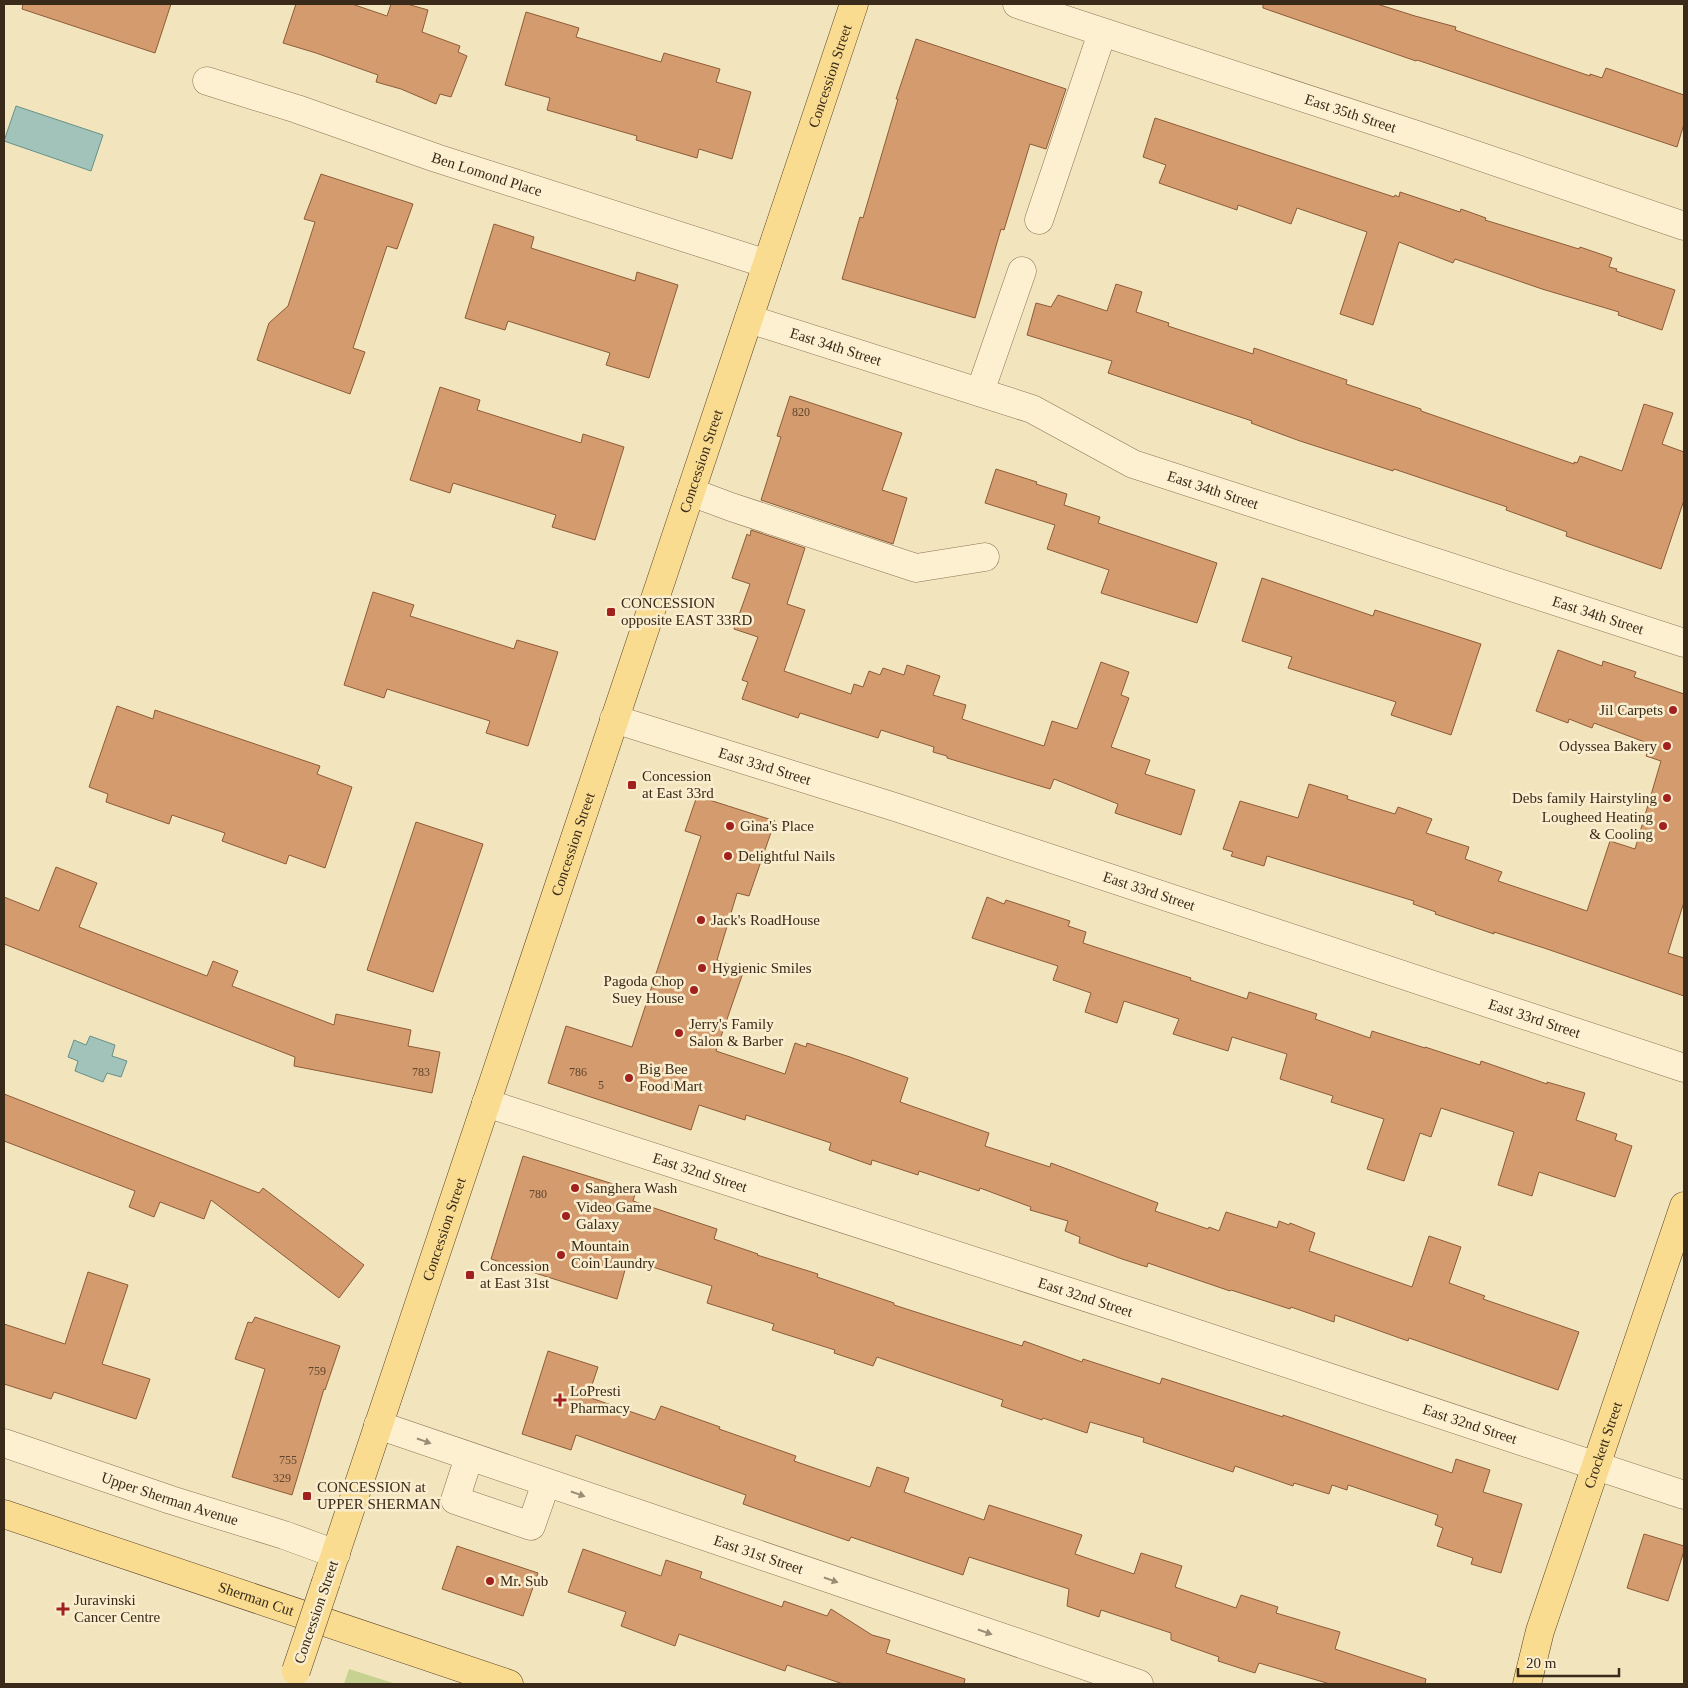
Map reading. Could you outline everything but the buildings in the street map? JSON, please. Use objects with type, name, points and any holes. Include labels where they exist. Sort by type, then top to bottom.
[{"type":"main road","name":"Concession Street","points":[[293,1678],[854,4]]},
{"type":"main road","name":"Crockett Street","points":[[1527,1684],[1540,1631],[1684,1206]]},
{"type":"main road","name":"Sherman Cut","points":[[4,1514],[509,1684]]},
{"type":"street","name":"East 35th Street","points":[[1017,4],[1417,135],[1684,226]]},
{"type":"street","points":[[1039,220],[1102,33]]},
{"type":"street","name":"Ben Lomond Place","points":[[207,81],[305,112],[436,158],[767,264]]},
{"type":"street","points":[[980,392],[1022,271]]},
{"type":"street","name":"East 34th Street","points":[[749,319],[1032,409],[1133,464],[1684,644]]},
{"type":"street","points":[[691,492],[916,568],[985,557]]},
{"type":"street","name":"East 33rd Street","points":[[614,719],[907,812],[1684,1068]]},
{"type":"street","name":"East 32nd Street","points":[[486,1103],[1156,1320],[1684,1495]]},
{"type":"street","name":"East 31st Street","points":[[378,1425],[1139,1684]]},
{"type":"street","name":"Upper Sherman Avenue","points":[[4,1443],[171,1500],[284,1535],[336,1554]]},
{"type":"street","points":[[469,1457],[455,1500],[531,1526],[546,1483]]},
{"type":"green space","points":[[349,1669],[396,1684],[344,1684]]},
{"type":"water","points":[[16,106],[103,135],[91,171],[4,141]]},
{"type":"water","points":[[90,1036],[115,1045],[112,1056],[127,1061],[121,1077],[107,1073],[103,1082],[75,1071],[78,1061],[68,1057],[74,1040],[86,1045]]},
{"type":"place","name":"CONCESSION opposite EAST 33RD","points":[[611,612]]},
{"type":"place","name":"Jil Carpets","points":[[1673,710]]},
{"type":"place","name":"Odyssea Bakery","points":[[1667,746]]},
{"type":"place","name":"Concession at East 33rd","points":[[632,785]]},
{"type":"place","name":"Debs family Hairstyling","points":[[1667,798]]},
{"type":"place","name":"Gina's Place","points":[[730,826]]},
{"type":"place","name":"Lougheed Heating & Cooling","points":[[1663,826]]},
{"type":"place","name":"Delightful Nails","points":[[728,856]]},
{"type":"place","name":"Jack's RoadHouse","points":[[701,920]]},
{"type":"place","name":"Hygienic Smiles","points":[[702,968]]},
{"type":"place","name":"Pagoda Chop Suey House","points":[[694,990]]},
{"type":"place","name":"Jerry's Family Salon & Barber","points":[[679,1033]]},
{"type":"place","name":"Big Bee Food Mart","points":[[629,1078]]},
{"type":"place","name":"Sanghera Wash","points":[[575,1188]]},
{"type":"place","name":"Video Game Galaxy","points":[[566,1216]]},
{"type":"place","name":"Mountain Coin Laundry","points":[[561,1255]]},
{"type":"place","name":"Concession at East 31st","points":[[470,1275]]},
{"type":"place","name":"LoPresti Pharmacy","points":[[560,1400]]},
{"type":"place","name":"CONCESSION at UPPER SHERMAN","points":[[307,1496]]},
{"type":"place","name":"Mr. Sub","points":[[490,1581]]},
{"type":"place","name":"Juravinski Cancer Centre","points":[[63,1609]]}]
